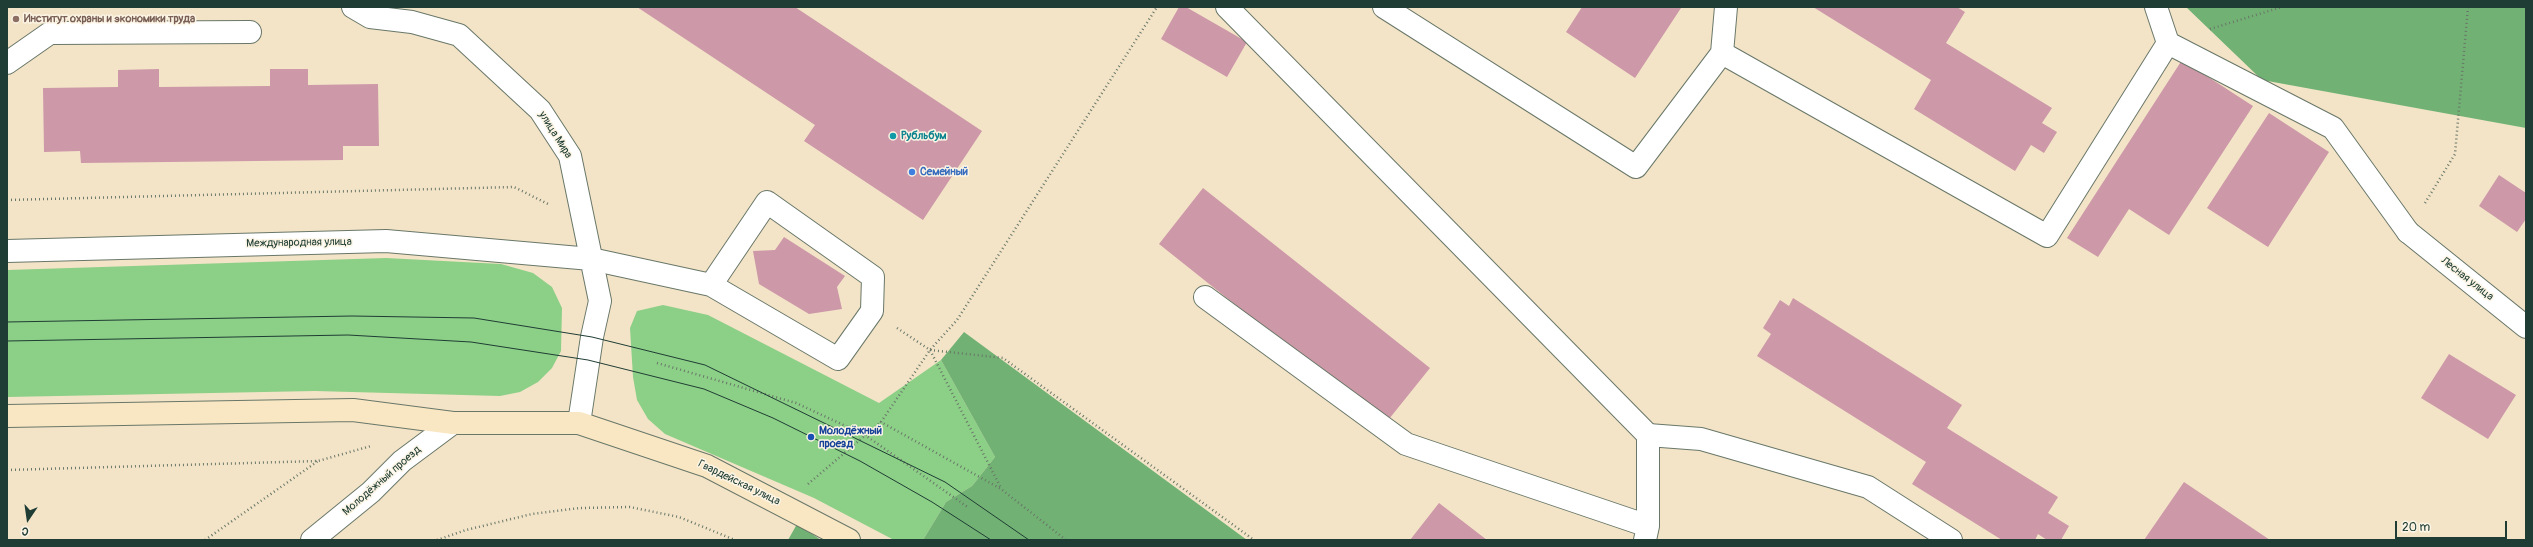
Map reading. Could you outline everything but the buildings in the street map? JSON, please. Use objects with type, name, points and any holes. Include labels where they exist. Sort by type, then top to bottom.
[{"type":"street","name":"улица Мира","points":[[354,7],[370,17],[412,22],[459,34],[540,110],[570,156],[600,301],[592,337],[579,423]]},
{"type":"street","points":[[1226,7],[1648,435],[1701,439],[1868,487],[1951,540]]},
{"type":"street","points":[[1384,7],[1636,167],[1722,53],[1726,7]]},
{"type":"street","points":[[1722,53],[2048,236],[2168,43],[2156,7]]},
{"type":"street","points":[[7,63],[50,32],[250,32]]},
{"type":"street","name":"Лесная улица","points":[[2168,43],[2333,128],[2408,232],[2523,318]]},
{"type":"street","points":[[711,285],[767,202],[873,277],[872,311]]},
{"type":"street","name":"Международная улица","points":[[7,251],[386,241],[591,259],[711,285],[838,359],[872,311]]},
{"type":"street","points":[[1206,297],[1406,444],[1647,533],[1648,435]]},
{"type":"street","points":[[7,416],[353,410],[453,423],[579,423]]},
{"type":"street","name":"Молодёжный проезд","points":[[312,540],[371,492],[402,461],[453,423]]},
{"type":"street","name":"Гвардейская улица","points":[[579,423],[707,466],[849,540]]},
{"type":"path","points":[[789,508],[812,479],[881,422],[930,350],[957,320],[1157,7]]},
{"type":"path","points":[[2168,43],[2282,7]]},
{"type":"path","points":[[2408,232],[2455,154],[2468,7]]},
{"type":"path","points":[[7,200],[514,187],[584,222]]},
{"type":"path","points":[[872,311],[930,350],[1003,358],[1254,540]]},
{"type":"path","points":[[930,350],[1001,489]]},
{"type":"path","points":[[657,363],[796,403],[864,435],[969,508]]},
{"type":"path","points":[[881,422],[1001,489],[1066,540]]},
{"type":"path","points":[[7,470],[318,461],[378,444]]},
{"type":"path","points":[[205,540],[318,461]]},
{"type":"path","points":[[438,540],[466,530],[532,514],[580,508],[630,507],[679,517],[735,540]]},
{"type":"green space","points":[[2186,7],[2526,7],[2526,128],[2262,80]]},
{"type":"green space","points":[[386,258],[501,264],[533,273],[552,287],[562,308],[561,351],[552,368],[538,382],[520,392],[500,396],[315,391],[7,397],[7,270]]},
{"type":"green space","points":[[663,305],[708,315],[879,403],[941,360],[995,457],[972,486],[946,502],[923,540],[894,540],[814,498],[665,434],[648,419],[637,400],[633,377],[630,328],[637,311]]},
{"type":"green space","points":[[964,332],[1247,540],[923,540],[946,502],[972,486],[995,457],[941,360]]},
{"type":"green space","points":[[797,524],[821,540],[788,540]]},
{"type":"tram line","points":[[7,322],[352,316],[474,318],[592,337],[705,365],[945,482],[1029,540]]},
{"type":"tram line","points":[[7,341],[348,335],[471,342],[588,360],[704,389],[773,418],[860,461],[932,502],[991,540]]},
{"type":"place","name":"Институт охраны и экономики труда","points":[[16,19]]},
{"type":"place","name":"Рубльбум","points":[[893,136]]},
{"type":"place","name":"Семейный","points":[[912,172]]},
{"type":"place","name":"Молодёжный проезд","points":[[811,437]]}]
